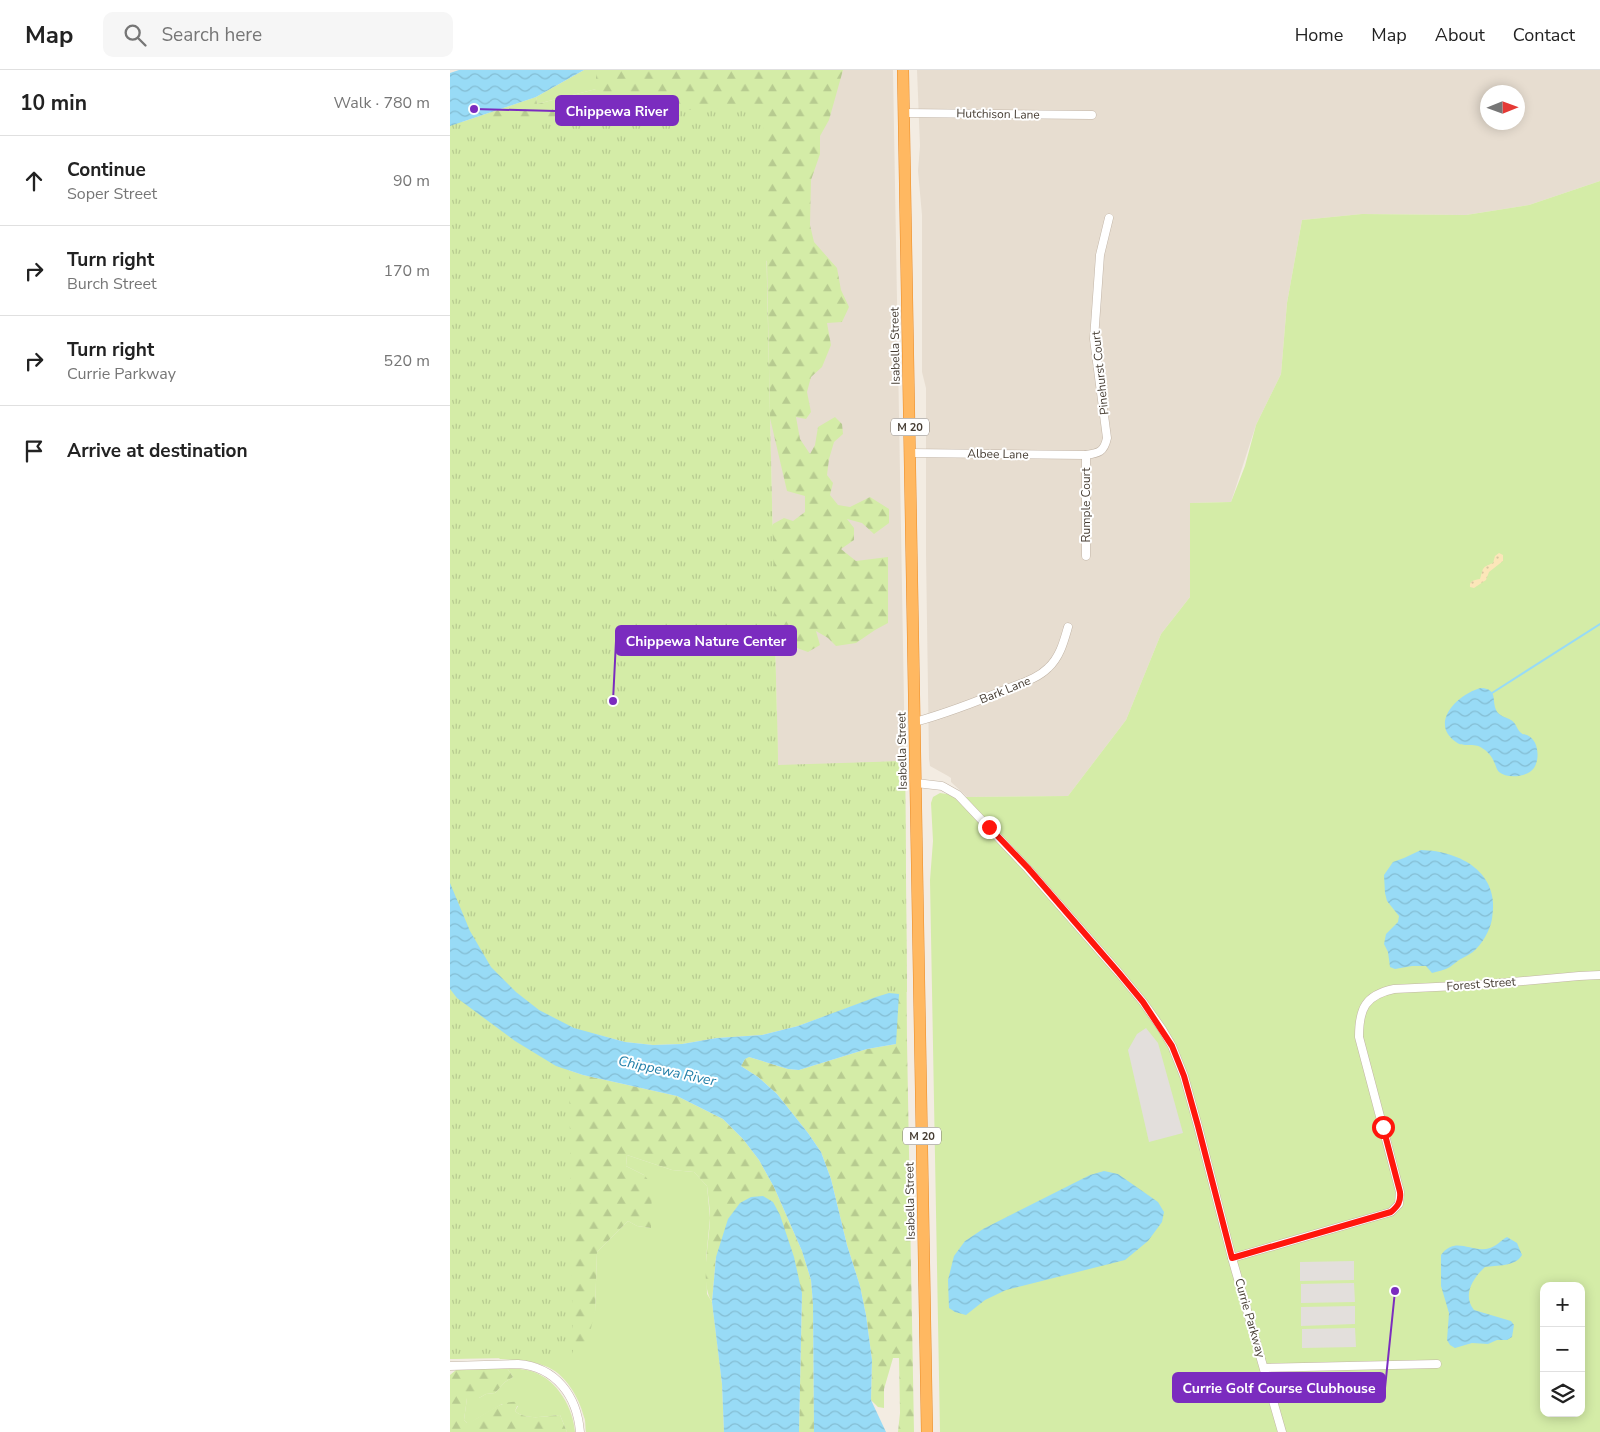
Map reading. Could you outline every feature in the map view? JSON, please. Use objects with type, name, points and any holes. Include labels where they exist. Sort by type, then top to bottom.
[{"type":"highway","name":"Isabella Street","points":[[903,70],[927,1432]]},
{"type":"street","name":"Hutchison Lane","points":[[904,113],[1092,115]]},
{"type":"street","name":"Pinehurst Court","points":[[1086,455],[1098,454],[1105,447],[1107,438],[1094,339],[1100,255],[1110,218]]},
{"type":"street","name":"Albee Lane","points":[[910,454],[1086,455]]},
{"type":"street","name":"Rumple Court","points":[[1086,455],[1086,556]]},
{"type":"street","name":"Bark Lane","points":[[915,722],[955,710],[1036,677],[1057,658],[1068,627]]},
{"type":"street","name":"Currie Parkway","points":[[916,783],[942,786],[958,794],[1028,868],[1113,965],[1143,1002],[1172,1046],[1184,1076],[1232,1258],[1282,1432]]},
{"type":"street","name":"Forest Street","points":[[1232,1258],[1391,1212],[1399,1204],[1400,1192],[1359,1037],[1359,1020],[1366,1003],[1381,992],[1394,989],[1600,976]]},
{"type":"street","points":[[450,1366],[518,1364],[544,1370],[560,1383],[575,1405],[580,1432]]},
{"type":"street","points":[[1264,1368],[1437,1364]]},
{"type":"shaded area","points":[[621,70],[893,70],[905,761],[778,766],[763,107]]},
{"type":"shaded area","points":[[917,70],[1600,70],[1600,181],[1529,205],[1466,215],[1362,214],[1302,220],[1287,303],[1281,374],[1256,425],[1231,502],[1190,503],[1190,597],[1161,634],[1126,720],[1068,796],[967,797],[951,782],[951,778],[930,766],[926,554],[926,388],[922,372],[922,215],[918,171],[920,146]]},
{"type":"shaded area","points":[[1146,1028],[1158,1043],[1183,1133],[1149,1142],[1128,1050],[1137,1034]]},
{"type":"shaded area","points":[[1354,1261],[1354,1280],[1300,1281],[1300,1262]]},
{"type":"shaded area","points":[[1354,1283],[1355,1302],[1301,1303],[1301,1284]]},
{"type":"shaded area","points":[[1355,1306],[1355,1324],[1301,1326],[1301,1307]]},
{"type":"shaded area","points":[[1355,1328],[1356,1347],[1302,1348],[1302,1329]]},
{"type":"green space","points":[[584,70],[596,70],[596,89],[537,104],[536,97]]},
{"type":"green space","points":[[596,70],[843,70],[829,120],[820,136],[820,154],[811,180],[810,225],[814,242],[837,268],[841,290],[849,307],[842,322],[827,323],[831,345],[822,367],[811,377],[807,392],[811,412],[806,419],[796,417],[800,439],[810,454],[815,445],[818,427],[835,417],[842,424],[843,434],[834,442],[827,475],[833,483],[830,495],[838,505],[850,507],[870,497],[889,509],[889,523],[874,534],[862,523],[847,519],[854,528],[854,540],[841,549],[856,561],[888,557],[888,623],[856,643],[836,646],[828,638],[816,631],[820,645],[808,652],[797,648],[784,650],[775,642],[765,627],[763,543],[773,524],[784,518],[793,521],[805,512],[805,496],[787,491],[770,418],[767,261],[462,122],[536,97],[537,104],[596,89]]},
{"type":"green space","points":[[763,106],[778,765],[905,761],[907,992],[889,993],[798,1026],[762,1035],[717,1038],[682,1044],[653,1045],[625,1042],[591,1033],[569,1070],[573,1357],[450,1359],[450,107],[462,122]]},
{"type":"green space","points":[[1600,181],[1600,1432],[940,1432],[930,880],[933,841],[931,803],[933,797],[940,793],[967,797],[1068,796],[1126,720],[1161,634],[1190,597],[1190,503],[1231,502],[1245,466],[1256,425],[1281,374],[1287,303],[1302,220],[1362,214],[1466,215],[1529,205]]},
{"type":"green space","points":[[450,525],[728,725],[777,711],[778,766],[905,761],[907,1041],[914,1432],[898,1432],[900,1413],[899,1358],[893,1358],[884,1389],[884,1408],[878,1407],[871,1400],[872,1360],[866,1315],[831,1179],[821,1152],[777,1094],[758,1077],[741,1066],[745,1058],[749,1057],[788,1069],[799,1070],[867,1049],[896,1044]]},
{"type":"green space","points":[[556,1066],[583,1075],[677,1096],[723,1119],[743,1139],[759,1160],[774,1187],[802,1251],[811,1280],[813,1304],[814,1432],[799,1432],[802,1293],[716,1257],[712,1302],[706,1284],[706,1261],[710,1227],[707,1186],[694,1172],[672,1170],[627,1155],[626,1166],[644,1175],[652,1184],[651,1228],[637,1226],[628,1221],[597,1252],[595,1312],[590,1332],[581,1351],[450,1359]]},
{"type":"green space","points":[[627,1155],[672,1170],[694,1172],[707,1186],[710,1218],[706,1259],[707,1294],[712,1302],[718,1350],[722,1384],[724,1432],[586,1432],[585,1419],[579,1402],[559,1374],[540,1364],[499,1359],[509,1348],[595,1312],[597,1252],[628,1221],[637,1226],[651,1228],[644,1175],[626,1166]]},
{"type":"green space","points":[[507,1368],[531,1371],[543,1376],[550,1382],[563,1396],[574,1423],[575,1432],[567,1432],[560,1415],[530,1417],[515,1411],[518,1406],[502,1404],[468,1424],[464,1420],[467,1398],[479,1398],[486,1394],[495,1393],[505,1382],[513,1377]]},
{"type":"green space","points":[[507,1368],[513,1377],[505,1382],[495,1393],[486,1394],[479,1398],[467,1398],[464,1420],[467,1423],[505,1403],[519,1402],[515,1411],[525,1416],[560,1415],[567,1432],[450,1432],[450,1375],[456,1370]]},
{"type":"sand","points":[[1499,553],[1503,555],[1503,561],[1489,572],[1486,580],[1474,588],[1470,587],[1471,582],[1480,579],[1484,568],[1493,563],[1495,556]]},
{"type":"water","points":[[459,70],[584,70],[536,97],[450,126],[450,73]]},
{"type":"water","points":[[1481,688],[1491,691],[1498,713],[1513,721],[1520,732],[1531,737],[1534,741],[1538,755],[1536,764],[1531,771],[1522,775],[1507,776],[1498,771],[1492,758],[1484,749],[1476,745],[1459,744],[1448,734],[1445,726],[1450,710],[1464,696]]},
{"type":"water","points":[[1421,850],[1436,851],[1450,855],[1463,860],[1475,868],[1484,877],[1490,889],[1493,903],[1491,924],[1487,933],[1473,952],[1450,967],[1432,973],[1426,966],[1395,969],[1390,967],[1388,952],[1384,944],[1386,934],[1398,922],[1399,916],[1387,901],[1384,875],[1393,862]]},
{"type":"water","name":"Chippewa River","points":[[450,883],[470,931],[491,967],[516,992],[539,1010],[574,1028],[625,1042],[653,1045],[682,1044],[717,1038],[762,1035],[798,1026],[889,993],[899,994],[896,1044],[867,1049],[799,1070],[788,1069],[749,1057],[745,1059],[741,1066],[758,1077],[777,1094],[821,1152],[831,1179],[847,1245],[860,1286],[872,1360],[871,1400],[886,1432],[814,1432],[813,1304],[811,1280],[802,1251],[774,1187],[759,1160],[743,1139],[723,1119],[677,1096],[583,1075],[556,1066],[515,1041],[457,998],[450,989]]},
{"type":"water","points":[[1104,1171],[1118,1174],[1158,1202],[1164,1212],[1162,1222],[1148,1241],[1125,1260],[1006,1290],[985,1300],[966,1315],[949,1308],[948,1280],[954,1256],[965,1241],[983,1229],[1090,1175]]},
{"type":"water","points":[[763,1196],[773,1202],[780,1215],[794,1257],[802,1293],[799,1432],[724,1432],[722,1384],[712,1302],[716,1257],[728,1219],[740,1203],[751,1197]]},
{"type":"water","points":[[1507,1237],[1517,1243],[1522,1255],[1510,1264],[1485,1267],[1473,1281],[1470,1287],[1469,1298],[1474,1310],[1511,1321],[1514,1325],[1512,1337],[1488,1344],[1472,1343],[1455,1348],[1447,1340],[1449,1313],[1441,1286],[1441,1255],[1452,1246],[1477,1249],[1490,1248]]},
{"type":"waterway","points":[[1492,693],[1600,624]]},
{"type":"place","name":"Chippewa River","points":[[474,109]]},
{"type":"place","name":"Chippewa Nature Center","points":[[613,701]]},
{"type":"place","name":"Currie Golf Course Clubhouse","points":[[1395,1291]]},
{"type":"route","points":[[989,827],[1028,868],[1119,973],[1143,1002],[1172,1046],[1184,1076],[1232,1258],[1396,1209],[1399,1204],[1400,1192],[1383,1127]]}]
